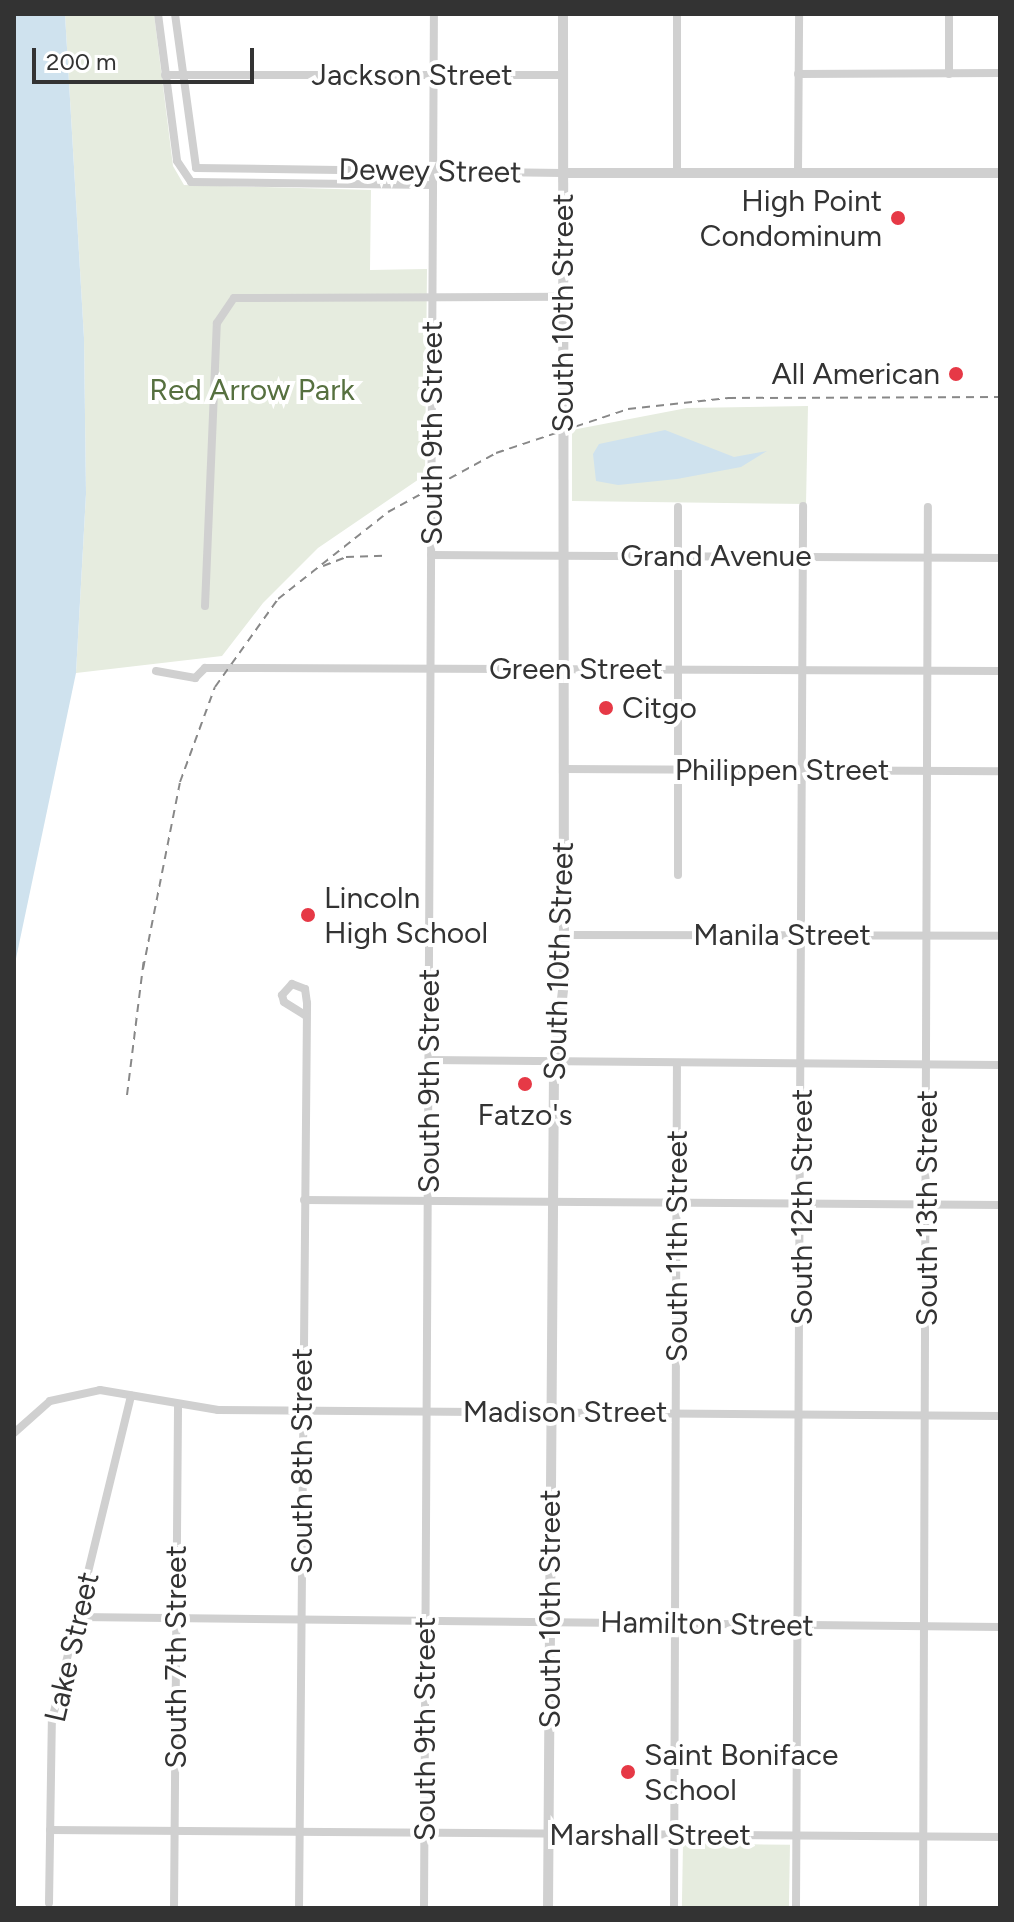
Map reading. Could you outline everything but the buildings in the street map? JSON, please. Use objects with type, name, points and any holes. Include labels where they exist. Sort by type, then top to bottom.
[{"type":"street","points":[[158,14],[177,161],[184,175],[196,168],[175,14]]},
{"type":"street","name":"South 9th Street","points":[[424,1908],[434,14]]},
{"type":"street","name":"South 10th Street","points":[[548,1908],[554,1062],[564,935],[563,14]]},
{"type":"street","points":[[677,14],[677,173]]},
{"type":"street","points":[[798,173],[799,14]]},
{"type":"street","points":[[949,14],[949,74]]},
{"type":"street","points":[[798,74],[1000,73]]},
{"type":"street","name":"Jackson Street","points":[[165,75],[563,75]]},
{"type":"street","name":"Dewey Street","points":[[196,168],[432,173],[1000,173]]},
{"type":"street","points":[[309,169],[309,185]]},
{"type":"street","name":"Dewey Street","points":[[184,175],[207,185],[432,185]]},
{"type":"street","points":[[205,606],[216,444],[215,351],[223,308],[234,298],[256,294],[564,297]]},
{"type":"street","name":"South 12th Street","points":[[796,1908],[803,1204],[803,506]]},
{"type":"street","points":[[678,507],[678,875]]},
{"type":"street","name":"South 13th Street","points":[[923,1908],[928,507]]},
{"type":"street","name":"Grand Avenue","points":[[431,555],[1000,558]]},
{"type":"street","name":"Green Street","points":[[156,671],[195,678],[205,668],[1000,671]]},
{"type":"street","name":"Philippen Street","points":[[564,769],[1000,771]]},
{"type":"street","name":"Manila Street","points":[[564,935],[1000,936]]},
{"type":"street","name":"South 8th Street","points":[[299,1908],[305,1015]]},
{"type":"street","points":[[429,1060],[1000,1065]]},
{"type":"street","name":"South 11th Street","points":[[674,1908],[677,1064]]},
{"type":"street","points":[[304,1200],[1000,1205]]},
{"type":"street","name":"Madison Street","points":[[14,1433],[37,1409],[67,1394],[103,1390],[178,1406],[302,1411],[1000,1416]]},
{"type":"street","name":"Lake Street","points":[[49,1903],[52,1720],[131,1395]]},
{"type":"street","name":"South 7th Street","points":[[174,1908],[178,1406]]},
{"type":"street","name":"Hamilton Street","points":[[78,1617],[301,1622],[1000,1627]]},
{"type":"street","name":"Marshall Street","points":[[50,1830],[1000,1837]]},
{"type":"green space","name":"Red Arrow Park","points":[[65,14],[154,14],[173,166],[184,185],[371,190],[370,270],[427,269],[425,475],[318,548],[263,603],[222,656],[76,673],[86,494],[84,338]]},
{"type":"green space","points":[[808,406],[806,504],[572,501],[572,430],[687,408]]},
{"type":"green space","points":[[683,1843],[790,1845],[789,1908],[682,1908]]},
{"type":"water","points":[[14,14],[65,14],[84,338],[86,494],[76,673],[14,968]]},
{"type":"water","points":[[665,430],[734,457],[767,451],[741,467],[677,479],[618,485],[596,481],[593,454],[599,444]]},
{"type":"railway","points":[[143,969],[180,782],[215,687],[278,599],[388,512],[496,453],[628,409],[728,398],[1000,397]]},
{"type":"railway","points":[[323,566],[346,557],[384,556]]},
{"type":"railway","points":[[127,1095],[144,959]]},
{"type":"place","name":"High Point Condominum","points":[[898,218]]},
{"type":"place","name":"All American","points":[[956,374]]},
{"type":"place","name":"Citgo","points":[[606,708]]},
{"type":"place","name":"Lincoln High School","points":[[308,915]]},
{"type":"place","name":"Fatzo's","points":[[525,1084]]},
{"type":"place","name":"Saint Boniface School","points":[[628,1772]]}]
